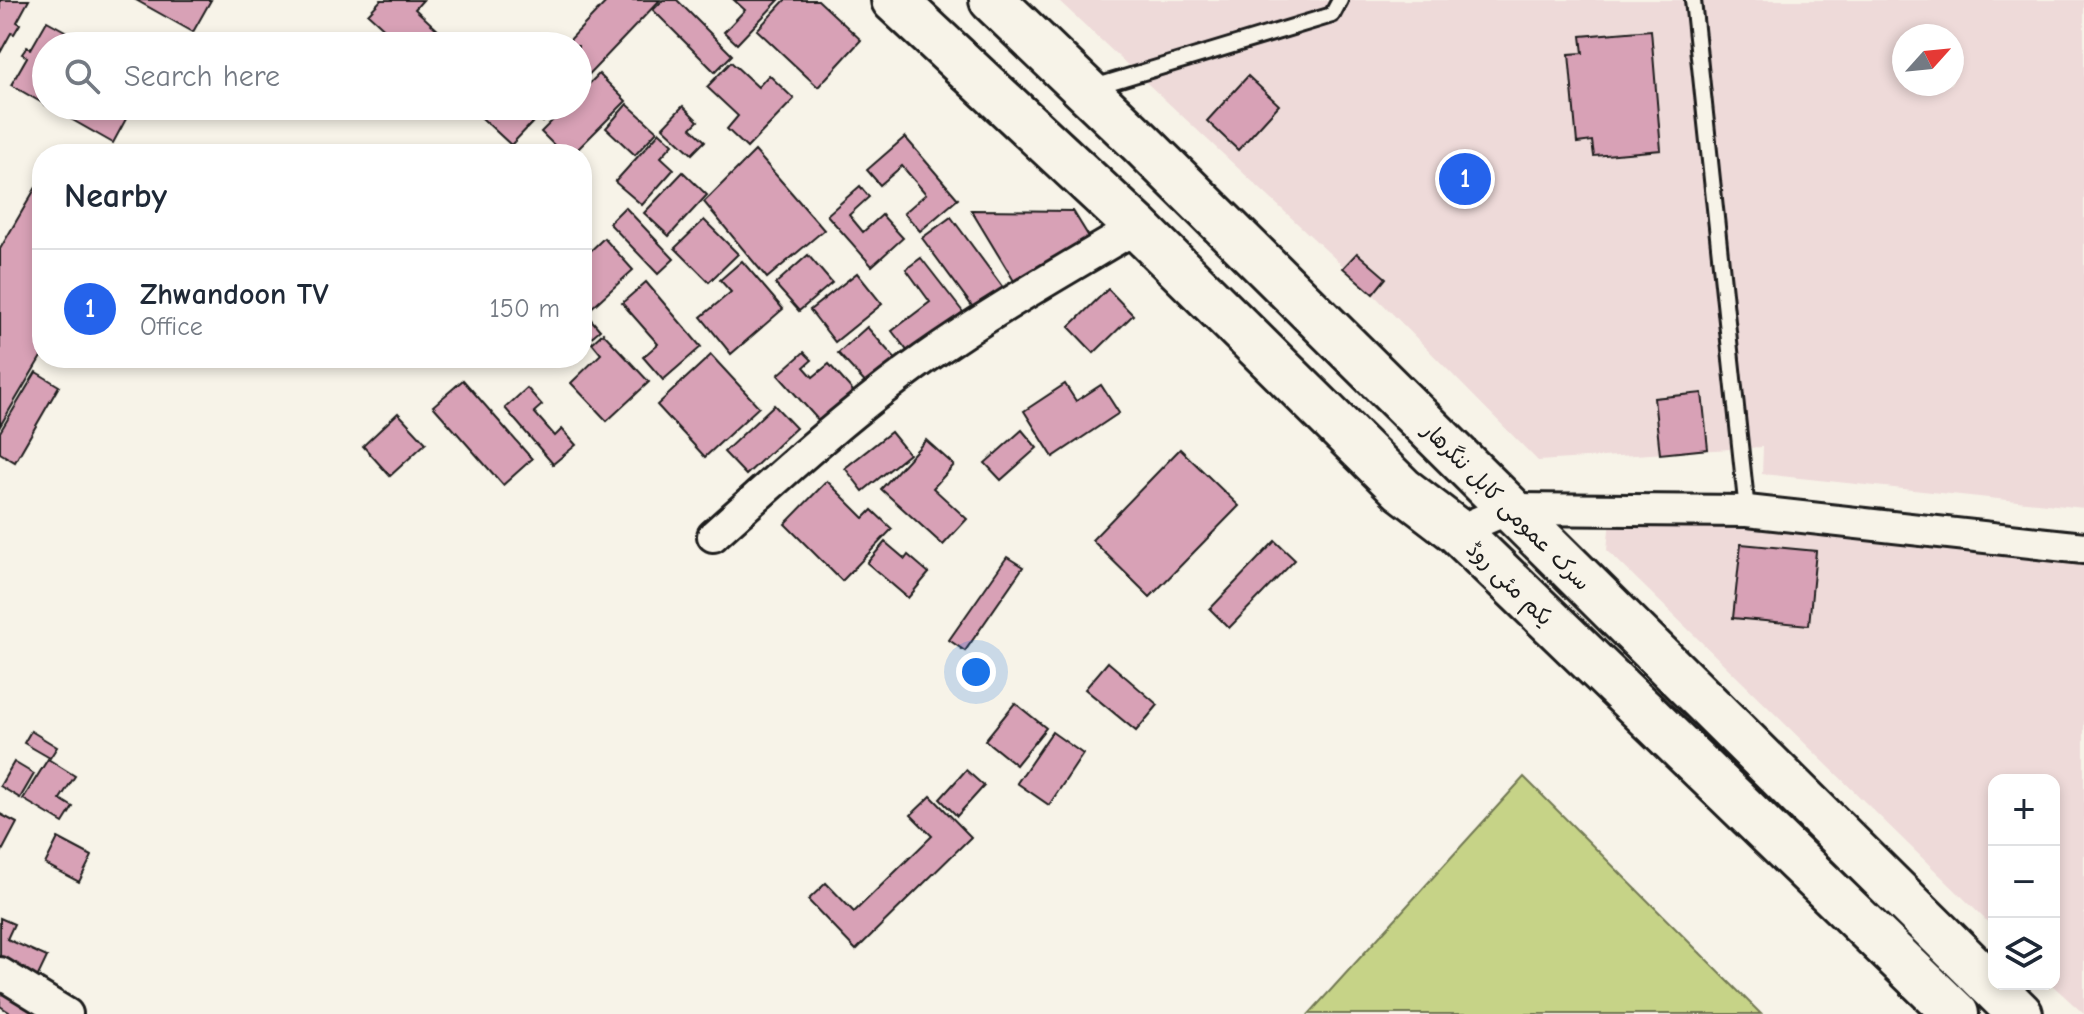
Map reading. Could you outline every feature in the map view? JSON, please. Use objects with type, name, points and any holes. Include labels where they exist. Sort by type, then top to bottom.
[{"type":"highway","name":"یکم مئی روڈ","points":[[894,0],[1137,227],[1402,489],[1457,531],[1956,1014]]},
{"type":"highway","name":"سرک عمومی کابل ننگرهار","points":[[992,0],[2020,1014]]},
{"type":"street","points":[[713,536],[829,434],[923,360],[1042,283],[1137,227]]},
{"type":"street","points":[[1457,531],[1509,509],[1747,511],[2084,548]]},
{"type":"street","points":[[0,973],[67,1014]]},
{"type":"lane","points":[[1085,89],[1332,15],[1340,0]]},
{"type":"lane","points":[[1693,0],[1747,511]]},
{"type":"shaded area","points":[[1058,0],[2084,0],[2084,508],[1762,474],[1763,447],[1538,461],[1373,294]]},
{"type":"shaded area","points":[[1611,510],[2084,548],[2084,1014],[2058,990],[2060,774],[1988,774],[1988,922],[1607,550]]},
{"type":"green space","points":[[1524,777],[1761,1014],[1309,1014]]},
{"type":"building","points":[[0,0],[29,0],[17,22],[20,24],[0,53]]},
{"type":"building","points":[[136,0],[211,0],[193,32]]},
{"type":"building","points":[[381,0],[423,0],[415,9],[440,32],[388,32],[368,14]]},
{"type":"building","points":[[608,0],[660,0],[592,71],[592,32],[577,32]]},
{"type":"building","points":[[663,0],[677,0],[732,55],[715,72],[653,10]]},
{"type":"building","points":[[734,0],[779,0],[737,44],[724,32],[745,10]]},
{"type":"building","points":[[785,0],[818,0],[861,40],[818,87],[757,30]]},
{"type":"building","points":[[47,21],[67,32],[41,32]]},
{"type":"building","points":[[1651,30],[1661,150],[1594,156],[1592,141],[1577,143],[1569,54],[1583,53],[1581,36]]},
{"type":"building","points":[[27,47],[31,49],[32,97],[11,85],[27,57],[22,54]]},
{"type":"building","points":[[731,62],[758,87],[769,75],[794,99],[747,148],[727,129],[738,116],[707,87]]},
{"type":"building","points":[[599,74],[626,101],[583,144],[553,144],[541,132],[553,120],[592,120],[592,81]]},
{"type":"building","points":[[1248,76],[1279,105],[1238,150],[1207,121]]},
{"type":"building","points":[[627,104],[657,131],[635,155],[606,128]]},
{"type":"building","points":[[683,106],[698,121],[691,128],[705,141],[692,154],[663,127]]},
{"type":"building","points":[[73,120],[125,120],[113,143]]},
{"type":"building","points":[[484,120],[535,120],[510,144]]},
{"type":"building","points":[[660,132],[673,144],[661,157],[674,169],[642,205],[615,182]]},
{"type":"building","points":[[905,137],[958,199],[920,231],[904,213],[926,194],[902,166],[880,185],[867,170]]},
{"type":"building","points":[[755,151],[824,230],[767,278],[704,202]]},
{"type":"building","points":[[683,172],[707,195],[669,236],[644,213]]},
{"type":"building","points":[[860,186],[869,197],[849,215],[863,232],[882,215],[903,238],[872,266],[827,215]]},
{"type":"building","points":[[32,194],[34,368],[0,426],[0,249]]},
{"type":"building","points":[[625,207],[674,259],[658,274],[609,223]]},
{"type":"building","points":[[971,210],[1073,211],[1089,237],[1014,281]]},
{"type":"building","points":[[951,217],[1004,289],[975,310],[922,238]]},
{"type":"building","points":[[704,220],[738,254],[709,282],[675,248]]},
{"type":"building","points":[[604,238],[633,270],[592,307],[592,249]]},
{"type":"building","points":[[1357,253],[1386,278],[1373,294],[1343,268]]},
{"type":"building","points":[[808,255],[832,283],[799,311],[775,284]]},
{"type":"building","points":[[921,258],[963,312],[909,353],[892,331],[930,302],[906,269]]},
{"type":"building","points":[[742,261],[783,309],[731,354],[701,317],[731,292],[720,280]]},
{"type":"building","points":[[857,273],[882,304],[835,342],[810,310]]},
{"type":"building","points":[[646,282],[701,347],[663,380],[643,357],[658,344],[622,303]]},
{"type":"building","points":[[1108,289],[1133,315],[1094,353],[1069,327]]},
{"type":"building","points":[[592,321],[600,330],[592,337]]},
{"type":"building","points":[[867,327],[898,362],[870,388],[838,353]]},
{"type":"building","points":[[603,333],[649,382],[607,421],[571,383],[587,368],[592,368],[592,363],[601,354],[592,343]]},
{"type":"building","points":[[804,352],[812,360],[804,367],[813,377],[829,364],[854,392],[820,422],[778,375]]},
{"type":"building","points":[[711,355],[759,407],[705,457],[657,405]]},
{"type":"building","points":[[36,372],[59,386],[15,462],[0,453],[0,432]]},
{"type":"building","points":[[463,380],[532,459],[503,485],[433,406]]},
{"type":"building","points":[[1065,384],[1076,401],[1101,385],[1119,413],[1053,457],[1024,411]]},
{"type":"building","points":[[527,388],[542,405],[534,412],[555,436],[562,429],[576,445],[553,464],[505,408]]},
{"type":"building","points":[[1702,393],[1708,449],[1660,454],[1654,398]]},
{"type":"building","points":[[774,405],[796,428],[746,475],[724,452]]},
{"type":"building","points":[[398,413],[426,443],[390,476],[363,446]]},
{"type":"building","points":[[1022,430],[1037,448],[1001,480],[985,463]]},
{"type":"building","points":[[891,432],[909,454],[863,491],[845,468]]},
{"type":"building","points":[[926,440],[954,465],[933,488],[967,519],[943,545],[881,489]]},
{"type":"building","points":[[1180,449],[1239,506],[1150,597],[1092,540]]},
{"type":"building","points":[[827,481],[864,518],[872,510],[892,529],[842,581],[785,524]]},
{"type":"building","points":[[1275,541],[1295,560],[1229,628],[1210,609]]},
{"type":"building","points":[[885,542],[905,559],[908,555],[929,573],[908,598],[867,563]]},
{"type":"building","points":[[1741,544],[1816,551],[1809,625],[1733,618]]},
{"type":"building","points":[[1007,557],[1023,567],[965,651],[949,640]]},
{"type":"building","points":[[1108,662],[1158,705],[1136,731],[1085,689]]},
{"type":"building","points":[[1015,703],[1046,728],[1016,765],[985,740]]},
{"type":"building","points":[[31,731],[57,747],[50,758],[24,743]]},
{"type":"building","points":[[1052,732],[1083,754],[1049,805],[1017,783]]},
{"type":"building","points":[[48,759],[75,776],[60,799],[73,807],[63,823],[23,799]]},
{"type":"building","points":[[14,762],[34,774],[20,798],[0,786]]},
{"type":"building","points":[[966,770],[984,786],[957,816],[940,799]]},
{"type":"building","points":[[931,796],[971,837],[856,950],[808,900],[826,883],[854,912],[932,836],[911,815]]},
{"type":"building","points":[[0,814],[17,823],[0,855]]},
{"type":"building","points":[[58,838],[92,856],[79,882],[45,864]]},
{"type":"building","points":[[0,918],[14,924],[7,939],[47,957],[37,978],[0,961]]},
{"type":"building","points":[[0,982],[39,1002],[32,1014],[12,1014],[0,1006]]},
{"type":"place","name":"Zhwandoon TV","points":[[1465,179]]}]
